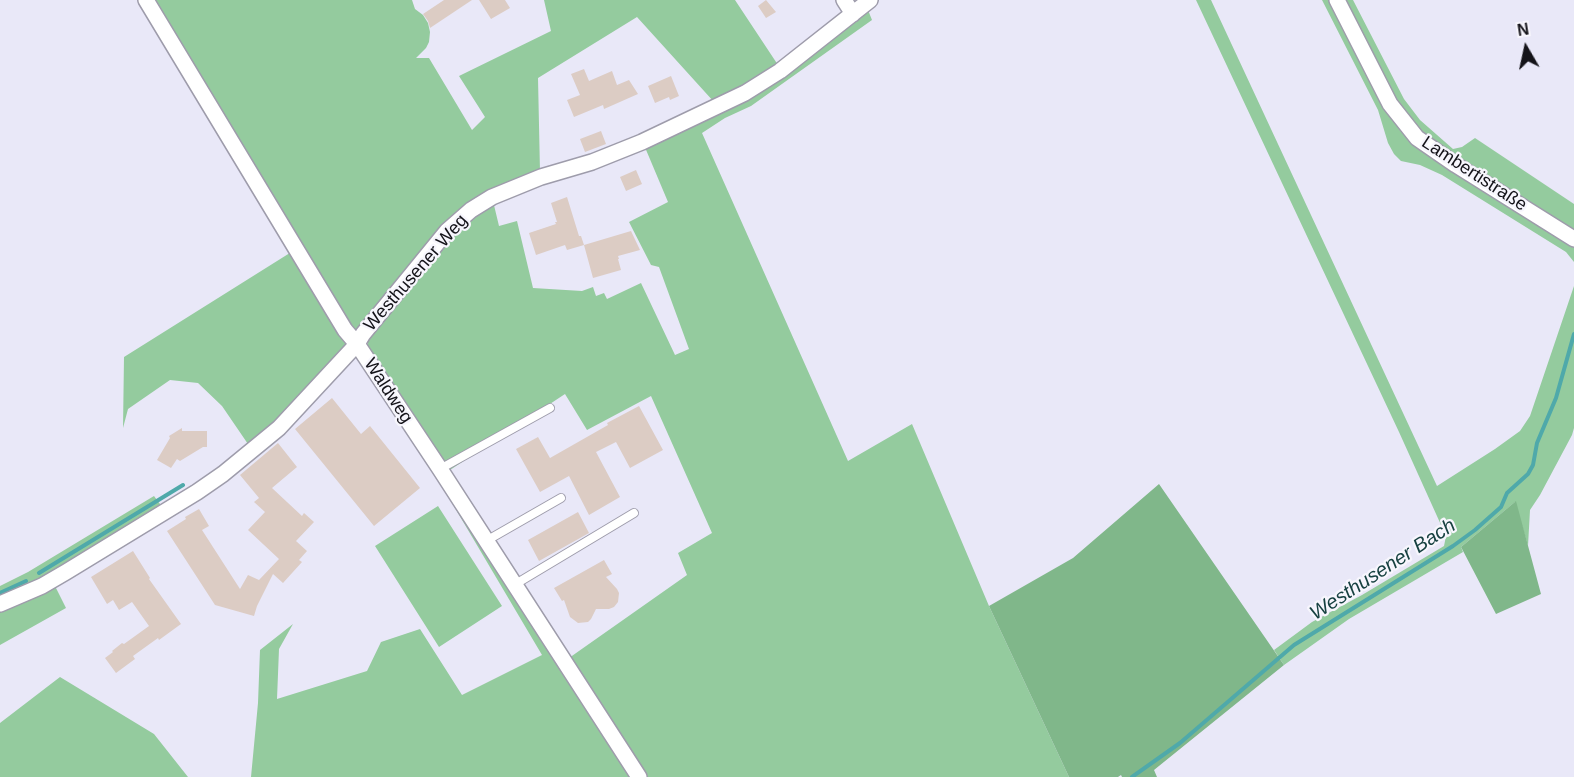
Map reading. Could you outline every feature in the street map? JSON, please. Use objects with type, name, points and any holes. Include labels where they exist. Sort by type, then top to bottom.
[{"type":"street","name":"Waldweg","points":[[146,0],[339,321],[357,344],[440,469],[639,777]]},
{"type":"street","points":[[844,0],[853,14]]},
{"type":"street","name":"Westhusener Weg","points":[[0,604],[42,586],[197,492],[223,474],[279,428],[357,344],[447,231],[471,210],[492,196],[541,177],[592,162],[642,142],[745,93],[780,70],[870,0]]},
{"type":"street","name":"Lambertistraße","points":[[1337,0],[1390,104],[1418,138],[1456,165],[1574,238]]},
{"type":"lane","points":[[440,469],[550,408]]},
{"type":"lane","points":[[486,541],[561,498]]},
{"type":"lane","points":[[514,585],[634,513]]},
{"type":"green space","points":[[149,0],[412,0],[415,9],[428,23],[430,32],[426,48],[416,58],[429,58],[472,130],[485,117],[459,76],[551,31],[544,0],[735,0],[778,65],[743,89],[714,102],[637,17],[538,78],[540,172],[491,193],[355,333]]},
{"type":"green space","points":[[1196,0],[1211,0],[1437,486],[1520,431],[1530,416],[1574,286],[1574,428],[1530,510],[1528,546],[1515,502],[1461,547],[1463,552],[1349,619],[1284,665],[1274,650],[1312,622],[1444,546],[1446,536]]},
{"type":"green space","points":[[1322,0],[1330,0],[1390,116],[1409,140],[1427,155],[1574,248],[1574,262],[1566,252],[1442,175],[1420,165],[1401,161],[1394,154],[1388,143],[1378,110]]},
{"type":"green space","points":[[1344,0],[1353,0],[1404,99],[1420,120],[1453,149],[1462,147],[1475,138],[1574,204],[1574,232],[1433,142],[1412,123],[1396,101]]},
{"type":"green space","points":[[868,10],[872,20],[751,106],[725,118],[702,133],[848,461],[912,424],[989,606],[1069,777],[644,777],[569,658],[687,575],[678,553],[712,533],[651,396],[587,430],[565,394],[447,472],[371,357],[368,337],[451,234],[493,201],[499,226],[517,221],[533,288],[582,291],[593,287],[596,296],[604,293],[607,299],[641,283],[675,355],[689,349],[659,267],[651,265],[629,222],[668,202],[644,145],[750,97]]},
{"type":"green space","points":[[293,251],[348,344],[346,349],[250,447],[222,406],[198,383],[170,380],[128,409],[123,428],[124,357]]},
{"type":"green space","points":[[439,481],[484,545],[635,777],[251,777],[260,650],[293,624],[279,649],[277,699],[367,671],[381,642],[420,629],[462,695],[542,655]]},
{"type":"green space","points":[[1159,484],[1284,665],[1154,770],[1157,777],[1122,777],[1121,775],[1118,777],[1069,777],[989,606],[1073,558]]},
{"type":"green space","points":[[154,496],[163,508],[48,575],[0,599],[0,586],[28,572]]},
{"type":"green space","points":[[1516,501],[1541,594],[1496,614],[1461,547]]},
{"type":"green space","points":[[438,506],[502,606],[439,647],[375,546]]},
{"type":"green space","points":[[54,584],[66,608],[0,645],[0,610]]},
{"type":"green space","points":[[60,677],[154,734],[188,777],[0,777],[0,723]]},
{"type":"building","points":[[444,0],[472,0],[430,28],[423,14]]},
{"type":"building","points":[[479,0],[505,0],[510,8],[491,19]]},
{"type":"building","points":[[766,0],[776,12],[766,18],[758,6]]},
{"type":"building","points":[[584,69],[589,81],[612,71],[617,85],[629,80],[638,94],[604,109],[603,105],[574,117],[567,100],[580,95],[571,74]]},
{"type":"building","points":[[671,76],[679,96],[670,100],[669,97],[655,103],[648,86]]},
{"type":"building","points":[[601,131],[606,144],[585,152],[580,139]]},
{"type":"building","points":[[636,170],[642,184],[626,191],[620,177]]},
{"type":"building","points":[[567,197],[584,245],[567,250],[565,245],[536,255],[529,233],[556,224],[551,203]]},
{"type":"building","points":[[631,231],[640,250],[618,256],[621,270],[593,278],[584,245]]},
{"type":"building","points":[[332,398],[361,434],[370,426],[420,488],[374,526],[295,429]]},
{"type":"building","points":[[639,406],[663,450],[630,468],[616,442],[596,452],[620,497],[589,515],[569,476],[540,492],[516,449],[538,437],[550,458]]},
{"type":"building","points":[[182,428],[182,431],[207,431],[207,447],[203,447],[180,461],[177,459],[171,468],[157,460],[169,436]]},
{"type":"building","points":[[278,443],[297,467],[272,488],[302,516],[304,513],[314,522],[296,541],[307,551],[299,560],[302,562],[283,583],[273,574],[254,616],[215,605],[167,531],[199,509],[209,526],[202,530],[240,589],[248,575],[259,580],[279,559],[248,530],[265,512],[254,502],[259,498],[240,475]]},
{"type":"building","points":[[578,512],[589,533],[539,561],[528,540]]},
{"type":"building","points":[[133,551],[149,579],[181,624],[133,656],[135,659],[116,673],[105,658],[122,643],[124,644],[149,626],[132,602],[119,610],[113,600],[107,604],[91,577]]},
{"type":"building","points":[[604,560],[612,574],[606,577],[619,593],[618,602],[609,609],[596,609],[588,622],[578,623],[570,617],[564,600],[562,601],[554,588]]},
{"type":"waterway","name":"Westhusener Bach","points":[[1132,777],[1180,743],[1294,645],[1453,546],[1501,507],[1507,493],[1528,474],[1533,465],[1537,443],[1556,398],[1574,334]]},
{"type":"waterway","points":[[39,573],[183,485]]},
{"type":"waterway","points":[[0,593],[26,581]]}]
